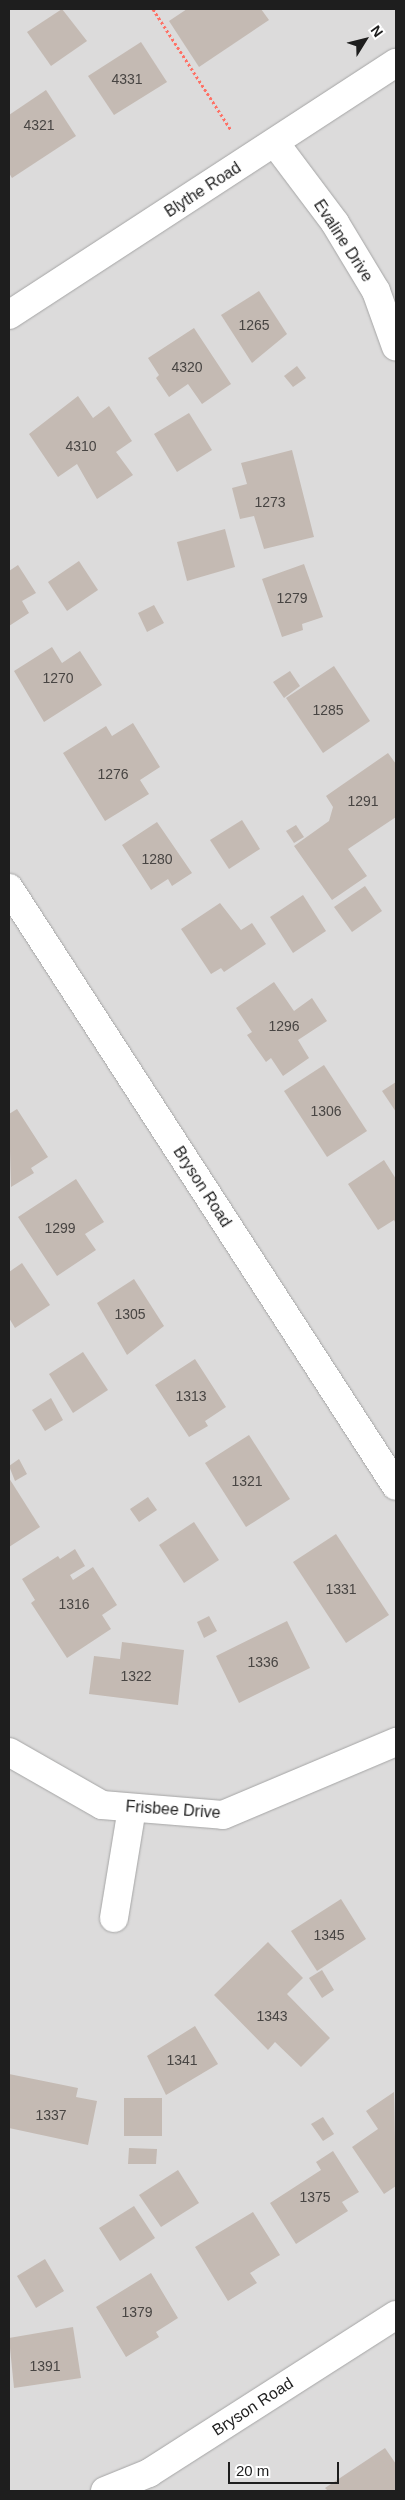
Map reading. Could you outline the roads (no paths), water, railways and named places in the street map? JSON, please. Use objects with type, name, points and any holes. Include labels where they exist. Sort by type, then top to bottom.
[{"type":"street","name":"Blythe Road","points":[[9,315],[396,63]]},
{"type":"street","name":"Evaline Drive","points":[[275,143],[340,232],[376,292],[396,347]]},
{"type":"street","name":"Bryson Road","points":[[9,888],[396,1486]]},
{"type":"street","name":"Frisbee Drive","points":[[9,1752],[102,1805],[224,1815],[396,1742]]},
{"type":"street","points":[[114,1918],[132,1808]]},
{"type":"street","name":"Bryson Road","points":[[105,2491],[149,2473],[396,2314]]}]
